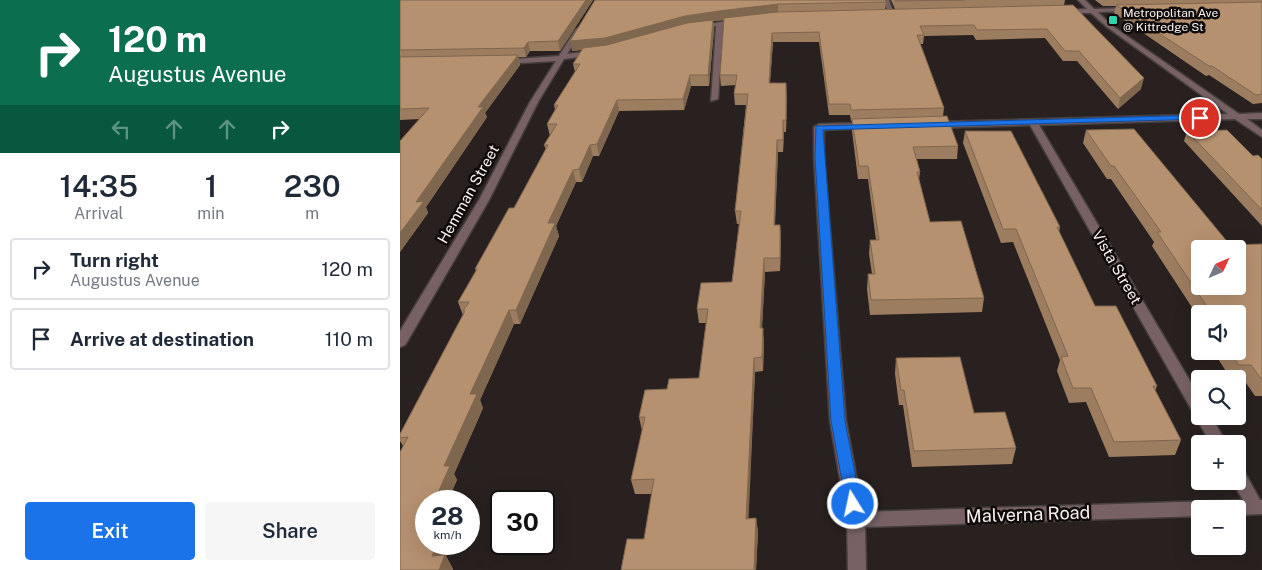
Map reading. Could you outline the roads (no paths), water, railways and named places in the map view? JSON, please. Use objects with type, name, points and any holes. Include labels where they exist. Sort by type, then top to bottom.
[{"type":"street","points":[[886,0],[892,15]]},
{"type":"street","points":[[1081,0],[1109,26],[1262,134]]},
{"type":"street","points":[[1052,12],[1141,9]]},
{"type":"street","points":[[883,15],[902,15]]},
{"type":"street","points":[[687,29],[747,20]]},
{"type":"street","name":"Hemman Street","points":[[400,342],[484,200],[534,102],[583,22]]},
{"type":"street","points":[[714,98],[720,24]]},
{"type":"street","points":[[496,62],[561,58],[599,53]]},
{"type":"street","points":[[926,125],[1262,116]]},
{"type":"street","name":"Vista Street","points":[[1033,122],[1191,395]]},
{"type":"street","points":[[857,570],[856,520],[838,421],[819,157],[819,128],[878,126]]},
{"type":"street","points":[[1246,488],[1259,507]]},
{"type":"street","name":"Malverna Road","points":[[1246,507],[1259,507]]},
{"type":"street","name":"Malverna Road","points":[[856,520],[1191,509]]},
{"type":"place","name":"Metropolitan Ave @ Kittredge St","points":[[1113,20]]}]
